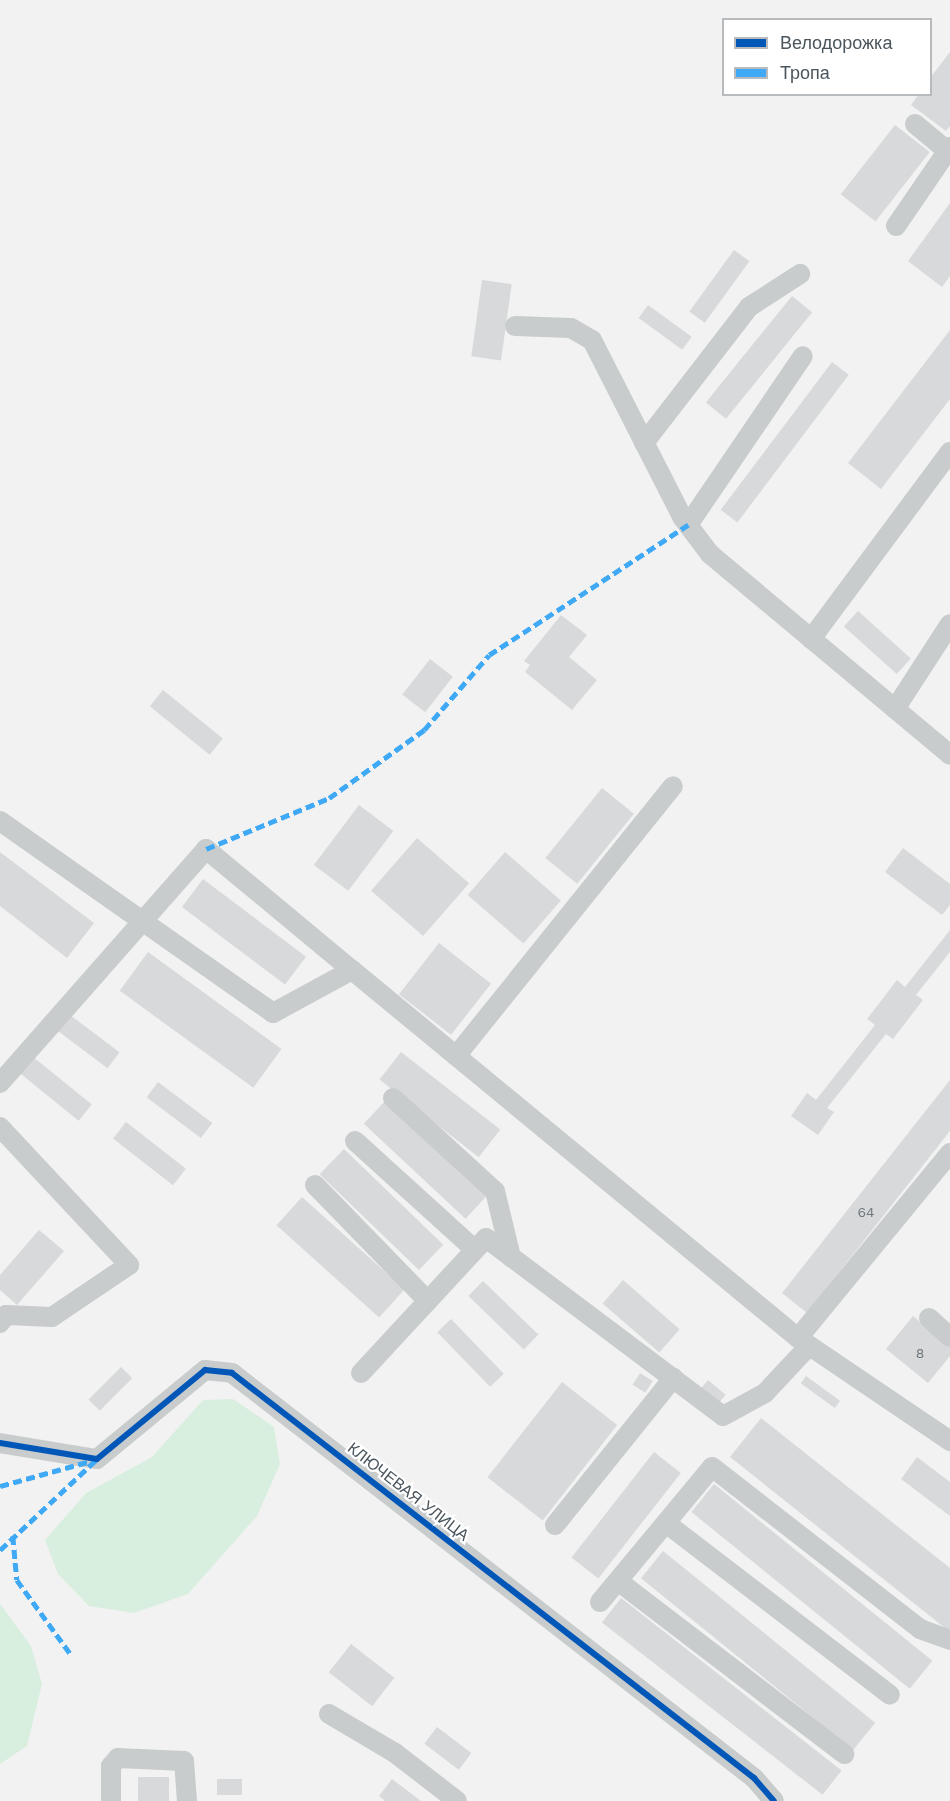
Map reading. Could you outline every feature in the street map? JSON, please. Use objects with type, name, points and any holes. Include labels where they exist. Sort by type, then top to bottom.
[{"type":"street","points":[[896,226],[949,150],[915,124]]},
{"type":"street","points":[[644,442],[749,307],[800,274]]},
{"type":"street","points":[[515,326],[571,328],[592,340],[688,525],[710,554],[950,755]]},
{"type":"street","points":[[688,525],[803,356]]},
{"type":"street","points":[[812,639],[950,452]]},
{"type":"street","points":[[895,709],[950,624]]},
{"type":"street","points":[[456,1056],[673,786]]},
{"type":"street","points":[[0,821],[273,1013],[352,970]]},
{"type":"street","points":[[0,1083],[139,919],[206,849],[804,1342],[950,1441]]},
{"type":"street","points":[[393,1098],[495,1191],[511,1257]]},
{"type":"street","points":[[0,1127],[129,1265],[52,1317],[6,1315],[0,1323]]},
{"type":"street","points":[[354,1141],[475,1250]]},
{"type":"street","points":[[361,1373],[486,1238],[723,1416],[765,1393],[950,1153]]},
{"type":"street","points":[[315,1185],[428,1301]]},
{"type":"street","points":[[929,1318],[950,1337]]},
{"type":"street","name":"КЛЮЧЕВАЯ УЛИЦА","points":[[0,1443],[97,1459],[205,1370],[232,1373],[754,1778],[774,1801]]},
{"type":"street","points":[[555,1526],[673,1378]]},
{"type":"street","points":[[600,1602],[712,1467],[920,1629],[950,1640]]},
{"type":"street","points":[[666,1523],[890,1695]]},
{"type":"street","points":[[618,1581],[844,1754]]},
{"type":"street","points":[[330,1714],[395,1753],[457,1801]]},
{"type":"street","points":[[111,1801],[113,1760],[130,1758],[184,1761],[187,1801]]},
{"type":"green space","points":[[233,1399],[274,1427],[280,1464],[257,1516],[188,1594],[134,1613],[89,1606],[58,1574],[45,1540],[86,1493],[152,1457],[203,1400]]},
{"type":"green space","points":[[0,1604],[31,1646],[42,1684],[27,1746],[0,1764]]},
{"type":"building","points":[[950,52],[950,126],[946,131],[911,105],[918,96],[932,96],[932,75]]},
{"type":"building","points":[[895,125],[930,152],[875,221],[841,194]]},
{"type":"building","points":[[950,203],[950,276],[942,287],[908,261]]},
{"type":"building","points":[[734,250],[749,261],[705,323],[689,311]]},
{"type":"building","points":[[482,280],[512,284],[501,360],[471,356]]},
{"type":"building","points":[[792,296],[812,312],[726,419],[706,402]]},
{"type":"building","points":[[648,305],[692,337],[682,350],[639,318]]},
{"type":"building","points":[[950,330],[950,399],[881,489],[848,463]]},
{"type":"building","points":[[832,362],[849,375],[737,522],[721,510]]},
{"type":"building","points":[[858,611],[911,659],[897,674],[844,627]]},
{"type":"building","points":[[561,615],[587,635],[569,657],[597,680],[572,710],[525,672],[530,665],[524,661]]},
{"type":"building","points":[[430,659],[453,677],[425,712],[402,694]]},
{"type":"building","points":[[163,690],[223,738],[210,755],[150,706]]},
{"type":"building","points":[[602,788],[634,814],[577,884],[545,858]]},
{"type":"building","points":[[359,805],[393,831],[348,891],[314,865]]},
{"type":"building","points":[[417,838],[469,883],[423,936],[371,891]]},
{"type":"building","points":[[903,848],[950,884],[950,905],[942,915],[885,872]]},
{"type":"building","points":[[0,852],[94,923],[67,958],[0,906]]},
{"type":"building","points":[[505,852],[561,901],[523,944],[468,895]]},
{"type":"building","points":[[203,879],[306,957],[285,985],[182,907]]},
{"type":"building","points":[[950,930],[950,952],[916,995],[923,1000],[893,1039],[886,1034],[827,1108],[834,1112],[818,1135],[791,1116],[807,1093],[816,1100],[875,1025],[867,1019],[897,980],[905,987]]},
{"type":"building","points":[[439,943],[491,984],[451,1035],[399,994]]},
{"type":"building","points":[[148,952],[281,1049],[253,1088],[120,991]]},
{"type":"building","points":[[66,1012],[120,1052],[107,1068],[54,1028]]},
{"type":"building","points":[[401,1052],[500,1130],[479,1157],[379,1080]]},
{"type":"building","points":[[32,1056],[92,1104],[79,1121],[19,1072]]},
{"type":"building","points":[[950,1080],[950,1131],[807,1313],[782,1293]]},
{"type":"building","points":[[158,1082],[212,1123],[201,1138],[147,1097]]},
{"type":"building","points":[[387,1099],[489,1194],[465,1219],[364,1124]]},
{"type":"building","points":[[126,1122],[186,1169],[173,1185],[113,1139]]},
{"type":"building","points":[[344,1149],[443,1245],[419,1270],[320,1174]]},
{"type":"building","points":[[302,1197],[405,1289],[379,1318],[277,1225]]},
{"type":"building","points":[[39,1230],[64,1251],[17,1305],[0,1290],[0,1275]]},
{"type":"building","points":[[623,1280],[680,1329],[659,1353],[603,1303]]},
{"type":"building","points":[[483,1281],[538,1334],[524,1350],[468,1296]]},
{"type":"building","points":[[913,1316],[950,1347],[950,1356],[928,1383],[886,1349]]},
{"type":"building","points":[[451,1319],[504,1374],[490,1387],[437,1332]]},
{"type":"building","points":[[121,1367],[132,1378],[100,1411],[88,1400]]},
{"type":"building","points":[[640,1373],[653,1381],[645,1393],[633,1385]]},
{"type":"building","points":[[806,1376],[840,1401],[835,1408],[801,1383]]},
{"type":"building","points":[[708,1380],[726,1395],[717,1406],[699,1391]]},
{"type":"building","points":[[562,1382],[617,1425],[543,1520],[488,1477]]},
{"type":"building","points":[[761,1418],[950,1568],[950,1632],[730,1457]]},
{"type":"building","points":[[654,1452],[681,1473],[598,1579],[572,1558]]},
{"type":"building","points":[[917,1457],[950,1482],[950,1516],[901,1479]]},
{"type":"building","points":[[714,1484],[932,1661],[910,1689],[691,1512]]},
{"type":"building","points":[[663,1551],[875,1723],[853,1750],[641,1578]]},
{"type":"building","points":[[621,1598],[842,1770],[823,1795],[602,1622]]},
{"type":"building","points":[[351,1644],[394,1678],[372,1706],[329,1672]]},
{"type":"building","points":[[437,1727],[471,1753],[459,1770],[424,1744]]},
{"type":"building","points":[[138,1777],[169,1777],[169,1801],[138,1801]]},
{"type":"building","points":[[217,1779],[242,1779],[242,1795],[217,1795]]},
{"type":"building","points":[[392,1779],[421,1801],[385,1801],[379,1796]]},
{"type":"marked path","points":[[206,849],[329,798],[424,730],[489,655],[688,525]]},
{"type":"marked path","points":[[0,1550],[97,1459]]},
{"type":"marked path","points":[[0,1486],[91,1461]]},
{"type":"marked path","points":[[13,1536],[17,1580],[72,1656]]},
{"type":"cycle path","points":[[0,1443],[97,1459],[205,1370],[232,1373],[754,1778],[774,1801]]}]
